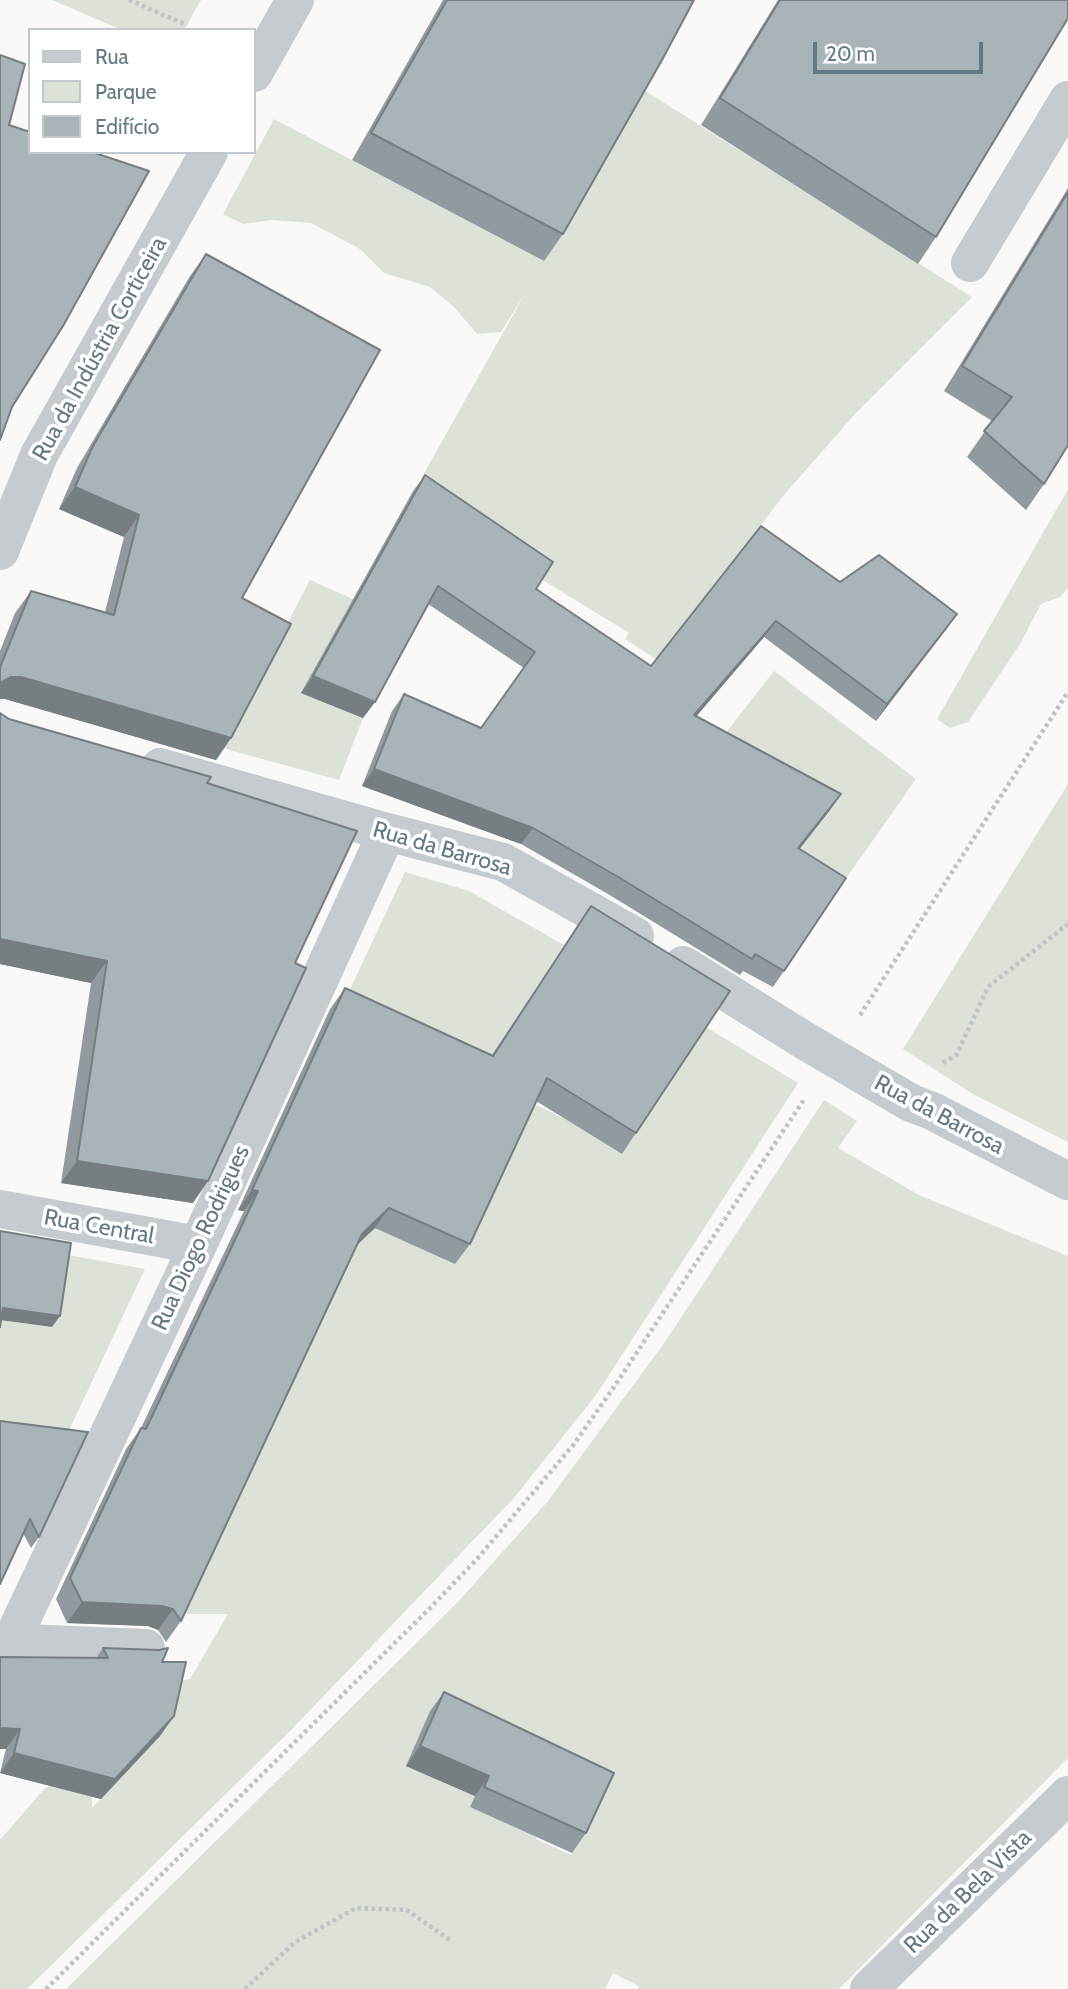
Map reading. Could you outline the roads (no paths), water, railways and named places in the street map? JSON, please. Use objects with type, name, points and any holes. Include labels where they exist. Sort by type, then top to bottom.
[{"type":"street","points":[[256,69],[295,0]]},
{"type":"street","points":[[970,263],[1068,100]]},
{"type":"street","name":"Rua da Indústria Corticeira","points":[[0,551],[40,455],[208,154]]},
{"type":"street","name":"Rua da Barrosa","points":[[134,759],[387,832],[503,862],[597,913],[911,1104],[932,1111],[1068,1181]]},
{"type":"street","name":"Rua Diogo Rodrigues","points":[[6,1642],[198,1245],[387,832]]},
{"type":"street","name":"Rua Central","points":[[0,1209],[198,1245]]},
{"type":"street","points":[[6,1642],[146,1648]]},
{"type":"street","name":"Rua da Bela Vista","points":[[869,1989],[1068,1795]]}]
